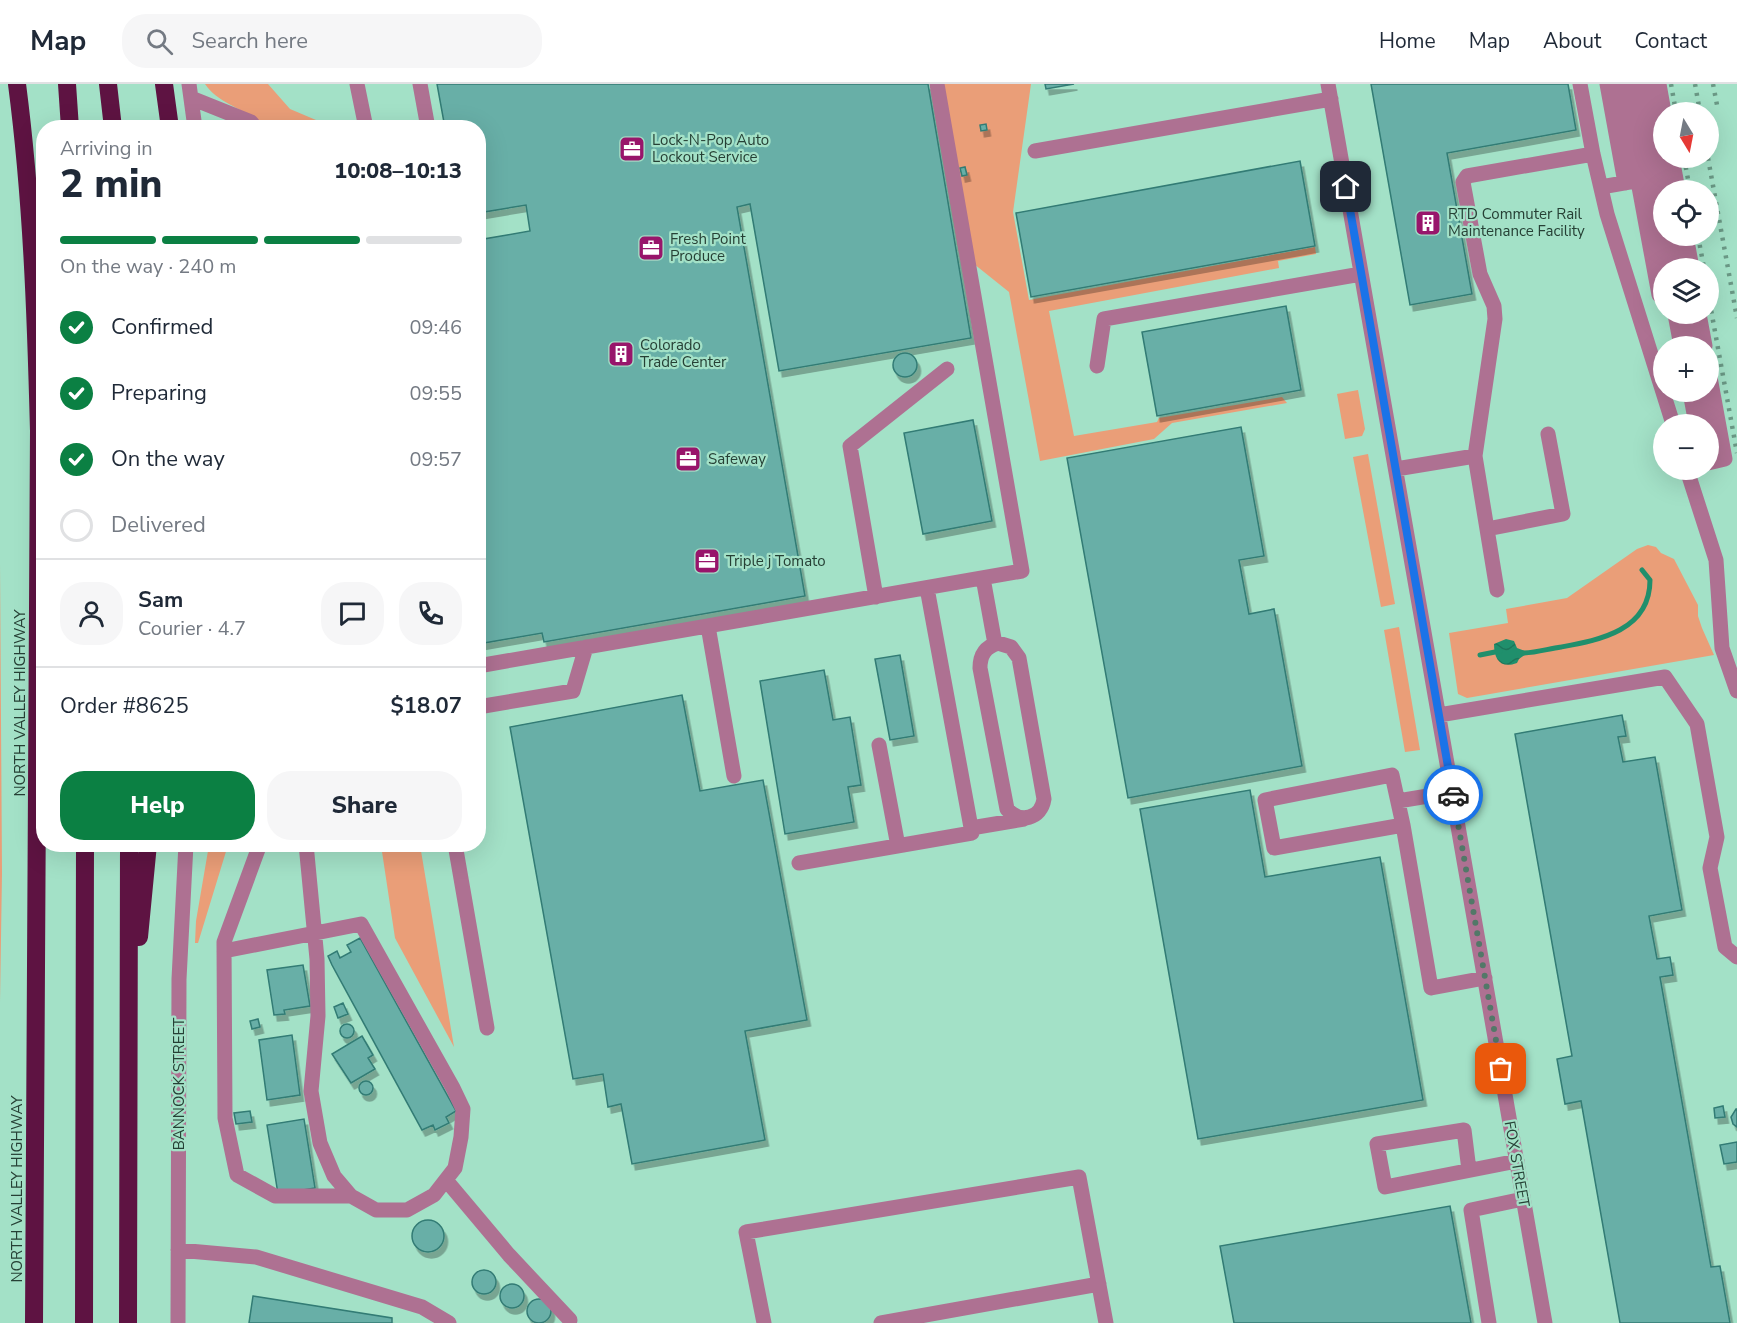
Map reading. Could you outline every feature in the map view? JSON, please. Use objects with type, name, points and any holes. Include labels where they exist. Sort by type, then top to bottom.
[{"type":"highway","name":"NORTH VALLEY HIGHWAY","points":[[17,84],[24,138],[36,325]]},
{"type":"highway","points":[[67,84],[69,120]]},
{"type":"highway","points":[[108,84],[112,120]]},
{"type":"highway","points":[[164,84],[169,120]]},
{"type":"highway","name":"NORTH VALLEY HIGHWAY","points":[[34,1323],[37,852]]},
{"type":"highway","points":[[84,1323],[85,852]]},
{"type":"highway","points":[[128,1323],[129,852]]},
{"type":"highway","points":[[128,1038],[147,852]]},
{"type":"street","points":[[357,84],[364,120]]},
{"type":"street","points":[[420,84],[427,120]]},
{"type":"street","points":[[486,665],[1022,571],[937,84]]},
{"type":"street","points":[[1580,84],[1601,187],[1653,348]]},
{"type":"street","points":[[1607,84],[1653,180]]},
{"type":"street","points":[[1620,84],[1653,180]]},
{"type":"street","points":[[1634,84],[1653,180]]},
{"type":"street","points":[[1646,84],[1653,180]]},
{"type":"street","points":[[1659,84],[1662,102]]},
{"type":"street","points":[[190,91],[197,120]]},
{"type":"street","points":[[190,91],[247,120]]},
{"type":"street","points":[[1035,151],[1329,92]]},
{"type":"street","name":"FOX STREET","points":[[1329,92],[1545,1323]]},
{"type":"street","points":[[1497,590],[1476,456],[1495,319],[1494,306],[1480,274],[1463,182],[1467,176],[1593,154]]},
{"type":"street","points":[[1601,187],[1653,180],[1663,168]]},
{"type":"street","points":[[1097,366],[1104,319],[1361,274]]},
{"type":"street","points":[[876,597],[850,446],[947,369]]},
{"type":"street","points":[[1719,426],[1725,459],[1719,460]]},
{"type":"street","points":[[1487,529],[1563,514],[1548,434]]},
{"type":"street","points":[[1396,469],[1476,456]]},
{"type":"street","points":[[1690,480],[1716,560],[1722,648],[1737,691]]},
{"type":"street","points":[[984,578],[995,644]]},
{"type":"street","points":[[799,863],[972,833],[927,588]]},
{"type":"street","points":[[708,626],[734,776]]},
{"type":"street","points":[[971,828],[1030,818],[1040,810],[1044,799],[1019,658],[1011,647],[1005,644],[995,644],[986,649],[982,655],[980,668],[1007,809],[1017,817],[1030,818]]},
{"type":"street","points":[[486,706],[573,691],[586,647]]},
{"type":"street","points":[[1439,715],[1665,677],[1697,724],[1717,837],[1710,868],[1725,947],[1737,957]]},
{"type":"street","points":[[879,745],[898,846]]},
{"type":"street","points":[[1403,825],[1274,848],[1265,800],[1392,774],[1403,825],[1431,988],[1485,978]]},
{"type":"street","points":[[1398,801],[1452,792]]},
{"type":"street","name":"BANNOCK STREET","points":[[178,1323],[179,979],[186,852]]},
{"type":"street","points":[[257,852],[224,942],[225,1118],[237,1175],[275,1196],[351,1196]]},
{"type":"street","points":[[224,951],[315,933],[361,924],[463,1109],[455,1168],[434,1195],[407,1210],[376,1209],[351,1196],[334,1176],[320,1143],[311,1091],[318,1016],[315,933],[307,852]]},
{"type":"street","points":[[455,852],[487,1028]]},
{"type":"street","points":[[1470,1170],[1464,1130],[1377,1144],[1385,1187],[1517,1161]]},
{"type":"street","points":[[764,1323],[746,1232],[1079,1177],[1106,1323]]},
{"type":"street","points":[[446,1180],[509,1255],[570,1320]]},
{"type":"street","points":[[1489,1323],[1471,1210],[1524,1198]]},
{"type":"street","points":[[178,1250],[255,1257],[422,1307],[449,1323]]},
{"type":"street","points":[[881,1323],[1099,1284]]},
{"type":"shaded area","points":[[205,84],[268,84],[290,109],[316,120],[255,120],[211,91]]},
{"type":"shaded area","points":[[930,84],[1031,84],[1013,212],[1029,300],[1315,247],[1316,254],[1278,261],[1279,268],[1049,311],[1074,436],[1157,422],[1159,418],[1282,397],[1287,403],[1172,423],[1154,439],[1040,461],[1009,292],[959,252]]},
{"type":"shaded area","points":[[1358,390],[1365,429],[1362,436],[1345,439],[1337,394]]},
{"type":"shaded area","points":[[1368,454],[1395,604],[1381,607],[1353,457]]},
{"type":"shaded area","points":[[1648,545],[1656,547],[1661,553],[1674,559],[1698,605],[1698,616],[1714,655],[1467,698],[1458,694],[1449,633],[1508,623],[1506,609],[1567,598],[1637,549]]},
{"type":"shaded area","points":[[0,564],[2,873],[0,1002]]},
{"type":"shaded area","points":[[1399,627],[1420,750],[1405,752],[1384,630]]},
{"type":"shaded area","points":[[208,852],[226,852],[198,943],[195,943],[196,921]]},
{"type":"shaded area","points":[[382,852],[421,852],[454,1047],[395,938]]},
{"type":"water","points":[[1506,639],[1514,641],[1517,648],[1525,651],[1526,654],[1517,663],[1511,665],[1503,664],[1495,655],[1494,644]]},
{"type":"building","name":"Colorado Trade Center","points":[[437,84],[928,84],[971,338],[779,371],[750,204],[737,207],[805,596],[544,642],[542,633],[486,643],[486,239],[530,231],[526,205],[486,212],[486,120],[444,120]]},
{"type":"building","points":[[1045,84],[1074,84],[1046,89]]},
{"type":"building","name":"RTD Commuter Rail Maintenance Facility","points":[[1371,84],[1568,84],[1576,130],[1447,153],[1472,294],[1410,305]]},
{"type":"building","points":[[986,124],[987,130],[981,131],[980,125]]},
{"type":"building","points":[[1300,161],[1315,246],[1031,297],[1016,213]]},
{"type":"building","points":[[965,167],[967,175],[962,176],[960,168]]},
{"type":"building","points":[[1286,306],[1301,390],[1157,416],[1142,332]]},
{"type":"building","points":[[905,353],[910,354],[916,360],[916,370],[910,376],[905,377],[900,376],[894,370],[893,365],[894,360],[900,354]]},
{"type":"building","points":[[973,420],[992,521],[923,534],[904,433]]},
{"type":"building","points":[[1241,427],[1264,556],[1239,560],[1249,614],[1274,609],[1302,766],[1128,798],[1067,458]]},
{"type":"building","points":[[900,655],[914,736],[890,740],[875,659]]},
{"type":"building","points":[[824,670],[833,720],[850,717],[861,785],[848,787],[854,822],[785,834],[760,681]]},
{"type":"building","points":[[682,695],[700,791],[763,780],[807,1020],[745,1031],[765,1140],[632,1164],[621,1104],[608,1107],[603,1074],[573,1079],[510,727]]},
{"type":"building","points":[[1622,715],[1626,736],[1618,737],[1623,762],[1655,757],[1682,910],[1649,916],[1657,959],[1670,957],[1673,975],[1660,977],[1711,1267],[1720,1266],[1730,1323],[1620,1323],[1581,1101],[1565,1104],[1557,1059],[1572,1056],[1515,734]]},
{"type":"building","points":[[1250,790],[1265,877],[1380,857],[1423,1100],[1198,1139],[1140,809]]},
{"type":"building","points":[[360,938],[456,1111],[446,1117],[449,1123],[435,1130],[433,1125],[422,1130],[328,956],[337,951],[340,958],[351,952],[347,945]]},
{"type":"building","points":[[303,965],[310,1006],[284,1010],[285,1014],[274,1015],[267,970]]},
{"type":"building","points":[[343,1003],[348,1014],[338,1018],[334,1007]]},
{"type":"building","points":[[258,1019],[260,1027],[252,1029],[250,1021]]},
{"type":"building","points":[[344,1024],[350,1024],[354,1031],[350,1038],[344,1038],[340,1034],[340,1028]]},
{"type":"building","points":[[292,1035],[300,1095],[267,1100],[259,1040]]},
{"type":"building","points":[[362,1036],[373,1055],[368,1058],[375,1069],[351,1083],[332,1054]]},
{"type":"building","points":[[363,1081],[369,1081],[373,1088],[369,1095],[363,1095],[359,1091],[359,1085]]},
{"type":"building","points":[[1723,1106],[1725,1117],[1715,1118],[1714,1108]]},
{"type":"building","points":[[1736,1109],[1737,1127],[1733,1124],[1731,1117]]},
{"type":"building","points":[[250,1111],[252,1122],[236,1124],[234,1113]]},
{"type":"building","points":[[304,1119],[315,1188],[278,1194],[267,1125]]},
{"type":"building","points":[[1737,1142],[1737,1162],[1724,1164],[1720,1145]]},
{"type":"building","points":[[1450,1206],[1471,1323],[1234,1323],[1220,1246]]},
{"type":"building","points":[[428,1220],[439,1225],[444,1236],[439,1247],[428,1252],[417,1247],[412,1236],[417,1225]]},
{"type":"building","points":[[484,1270],[493,1273],[496,1282],[493,1291],[484,1294],[475,1291],[472,1282],[475,1273]]},
{"type":"building","points":[[512,1284],[521,1287],[524,1296],[521,1305],[512,1308],[503,1305],[500,1296],[503,1287]]},
{"type":"building","points":[[253,1296],[392,1318],[392,1323],[249,1323]]},
{"type":"building","points":[[539,1299],[547,1303],[551,1311],[547,1319],[539,1323],[531,1319],[527,1311],[531,1303]]},
{"type":"waterway","points":[[1519,653],[1591,641],[1620,630],[1632,622],[1648,597],[1650,580],[1642,570]]},
{"type":"waterway","points":[[1480,655],[1500,651]]},
{"type":"railway","points":[[1671,84],[1674,102]]},
{"type":"railway","points":[[1695,84],[1698,102]]},
{"type":"railway","points":[[1713,84],[1716,102]]},
{"type":"railway","points":[[1686,168],[1688,180]]},
{"type":"railway","points":[[1710,168],[1737,318]]},
{"type":"railway","points":[[1700,246],[1702,258]]},
{"type":"railway","points":[[1714,324],[1737,453]]},
{"type":"way so far","points":[[1453,795],[1501,1069]]},
{"type":"place","name":"Lock-N-Pop Auto Lockout Service","points":[[632,149]]},
{"type":"place","name":"RTD Commuter Rail Maintenance Facility","points":[[1428,223]]},
{"type":"place","name":"Fresh Point Produce","points":[[651,248]]},
{"type":"place","name":"Colorado Trade Center","points":[[621,354]]},
{"type":"place","name":"Safeway","points":[[688,459]]},
{"type":"place","name":"Triple j Tomato","points":[[707,561]]},
{"type":"route","points":[[1346,187],[1453,795]]}]
